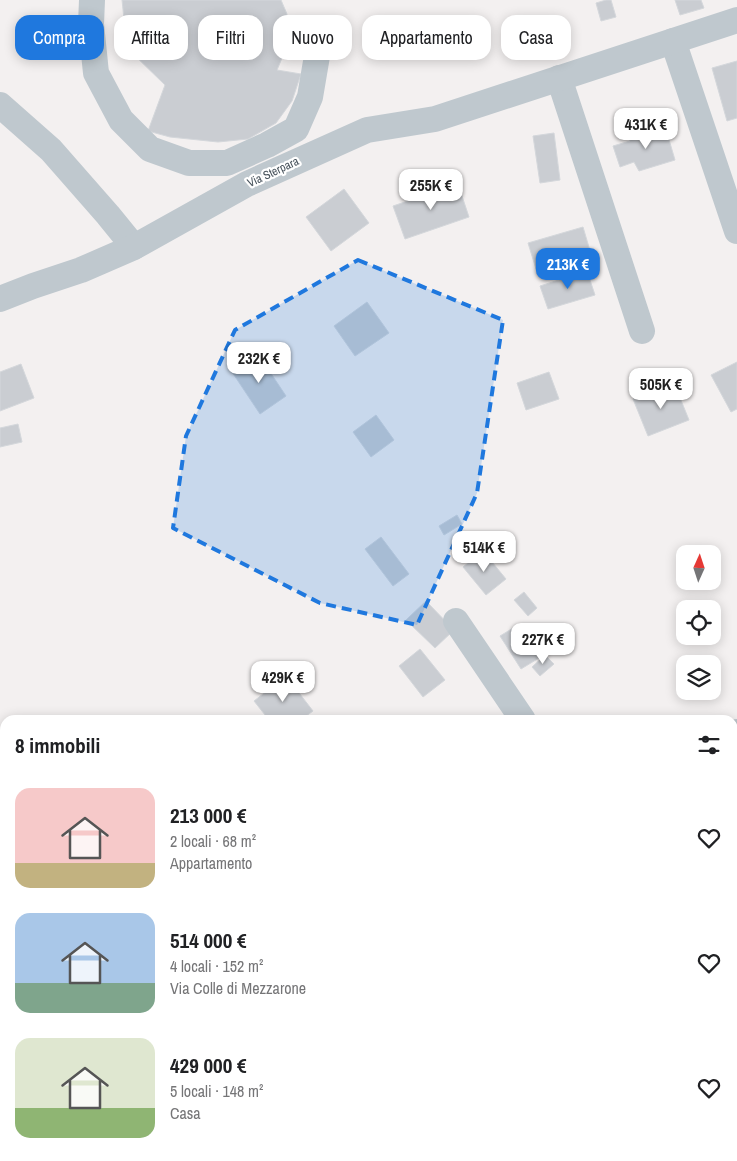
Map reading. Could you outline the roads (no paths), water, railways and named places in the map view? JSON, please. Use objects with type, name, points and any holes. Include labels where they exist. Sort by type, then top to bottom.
[{"type":"street","points":[[92,0],[91,24],[96,73],[121,120],[150,149],[189,163],[227,163],[268,145],[296,129],[310,97],[316,60]]},
{"type":"street","name":"Via Sterpara","points":[[0,299],[81,270],[134,247],[247,184],[367,130],[435,119],[737,20]]},
{"type":"street","points":[[673,41],[737,231]]},
{"type":"street","points":[[559,78],[642,332]]},
{"type":"street","points":[[0,105],[51,150],[134,247]]},
{"type":"street","points":[[456,621],[520,715]]}]
